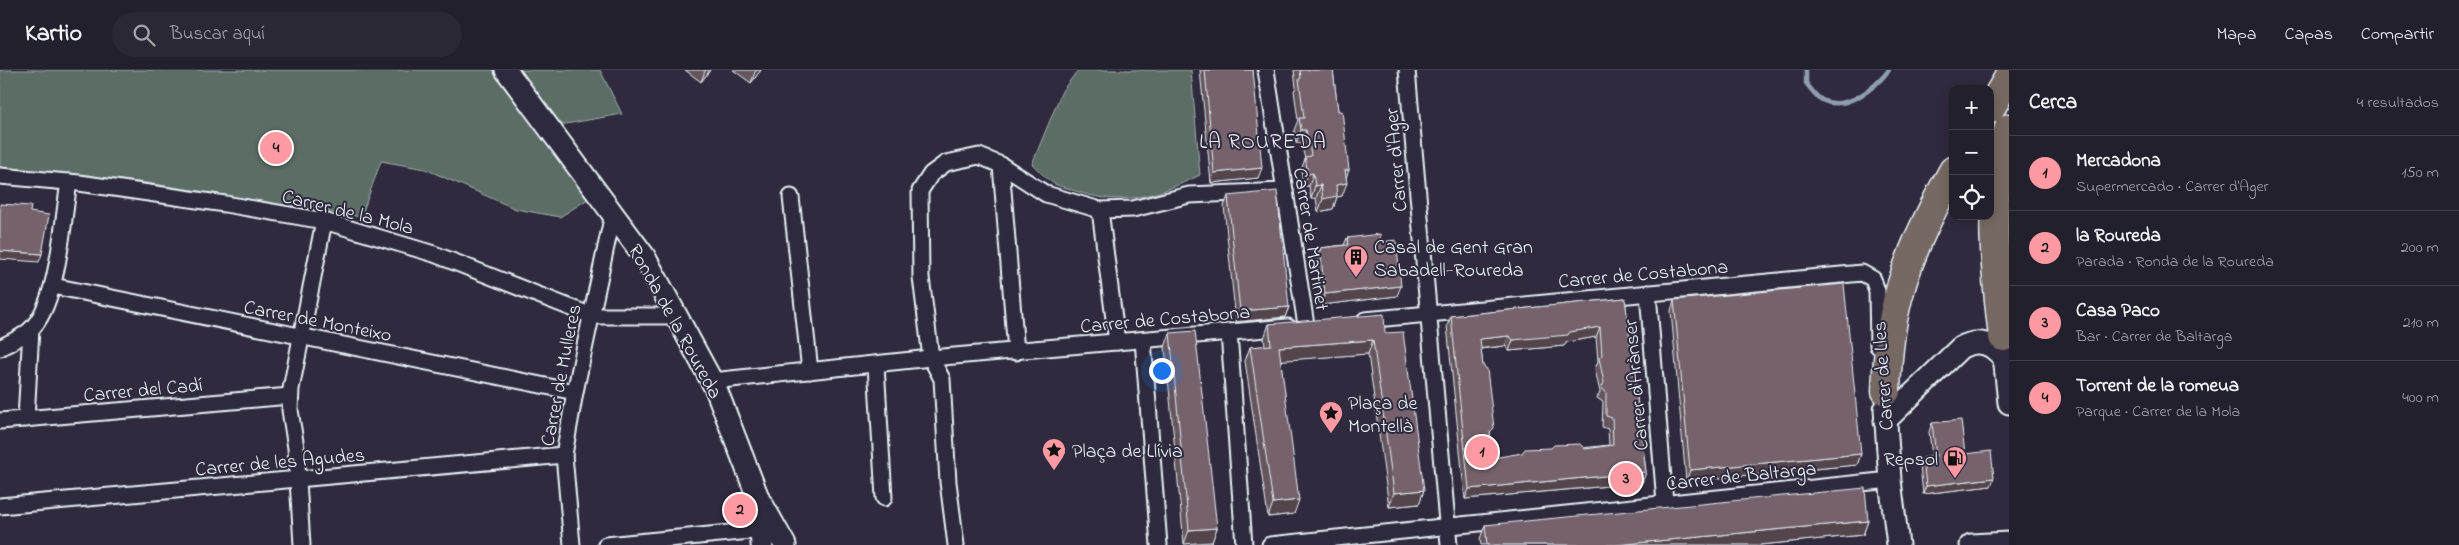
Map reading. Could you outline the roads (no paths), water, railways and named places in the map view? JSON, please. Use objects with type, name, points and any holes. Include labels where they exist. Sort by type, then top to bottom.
[{"type":"highway","points":[[1994,102],[2009,77]]},
{"type":"highway","points":[[2004,349],[1994,236],[1996,182],[2009,128]]},
{"type":"highway","points":[[1886,391],[1890,335],[1902,285],[1912,254],[1951,175]]},
{"type":"street","name":"Carrer de Martinet","points":[[1266,70],[1306,325]]},
{"type":"street","name":"Carrer d'Ager","points":[[1407,70],[1449,545]]},
{"type":"street","name":"Ronda de la Roureda","points":[[509,74],[644,256],[712,380],[759,500],[762,537]]},
{"type":"street","points":[[956,545],[948,482],[942,379],[930,358],[921,277],[920,191],[931,174],[946,163],[979,156],[1001,165],[1046,194],[1100,210],[1133,209],[1189,195],[1285,191]]},
{"type":"street","points":[[1001,165],[1016,352]]},
{"type":"street","name":"Carrer de la Mola","points":[[0,176],[69,182],[225,204],[324,221],[434,254],[592,316],[677,316]]},
{"type":"street","points":[[0,348],[15,341],[31,329],[44,312],[53,286],[69,182]]},
{"type":"street","points":[[791,197],[810,371]]},
{"type":"street","points":[[1100,210],[1117,342]]},
{"type":"street","name":"Carrer de Mulleres","points":[[572,545],[564,455],[575,392],[613,214]]},
{"type":"street","points":[[302,545],[290,396],[324,221]]},
{"type":"street","name":"Carrer de Costabona","points":[[1353,321],[1648,293],[1867,276]]},
{"type":"street","name":"Carrer de Lles","points":[[1867,276],[1877,291],[1879,354],[1886,391],[1885,421],[1898,545]]},
{"type":"street","name":"Carrer de Monteixo","points":[[53,286],[300,338],[575,392]]},
{"type":"street","name":"Carrer d'Arànser","points":[[1648,293],[1664,503]]},
{"type":"street","name":"Carrer de Costabona","points":[[712,380],[876,365],[930,358],[1016,352],[1325,323]]},
{"type":"street","points":[[26,419],[31,329]]},
{"type":"street","points":[[1229,332],[1244,545]]},
{"type":"street","points":[[1143,340],[1159,545]]},
{"type":"street","points":[[1885,421],[1960,348],[1980,342],[1990,345],[2000,353],[2004,349]]},
{"type":"street","points":[[2004,349],[2009,403]]},
{"type":"street","points":[[876,365],[884,498]]},
{"type":"street","name":"Carrer del Cadí","points":[[0,421],[290,396]]},
{"type":"street","name":"Carrer de les Agudes","points":[[0,506],[564,455]]},
{"type":"street","name":"Carrer de Baltarga","points":[[1270,545],[1890,480]]},
{"type":"street","points":[[759,500],[785,545]]},
{"type":"street","points":[[606,545],[762,537]]},
{"type":"street","points":[[1971,545],[2009,543]]},
{"type":"waterway","points":[[1806,70],[1806,83],[1818,97],[1831,103],[1850,101],[1868,91],[1889,70]]},
{"type":"place","name":"Torrent de la romeua","points":[[276,148]]},
{"type":"place","name":"Casal de Gent Gran Sabadell-Roureda","points":[[1356,278]]},
{"type":"place","name":"Plaça de Montellà","points":[[1331,434]]},
{"type":"place","name":"Mercadona","points":[[1482,452]]},
{"type":"place","name":"Plaça de Llívia","points":[[1054,471]]},
{"type":"place","name":"Casa Paco","points":[[1626,479]]},
{"type":"place","name":"Repsol","points":[[1955,479]]},
{"type":"place","name":"la Roureda","points":[[740,510]]},
{"type":"district","name":"LA ROUREDA","points":[[1263,141]]}]
